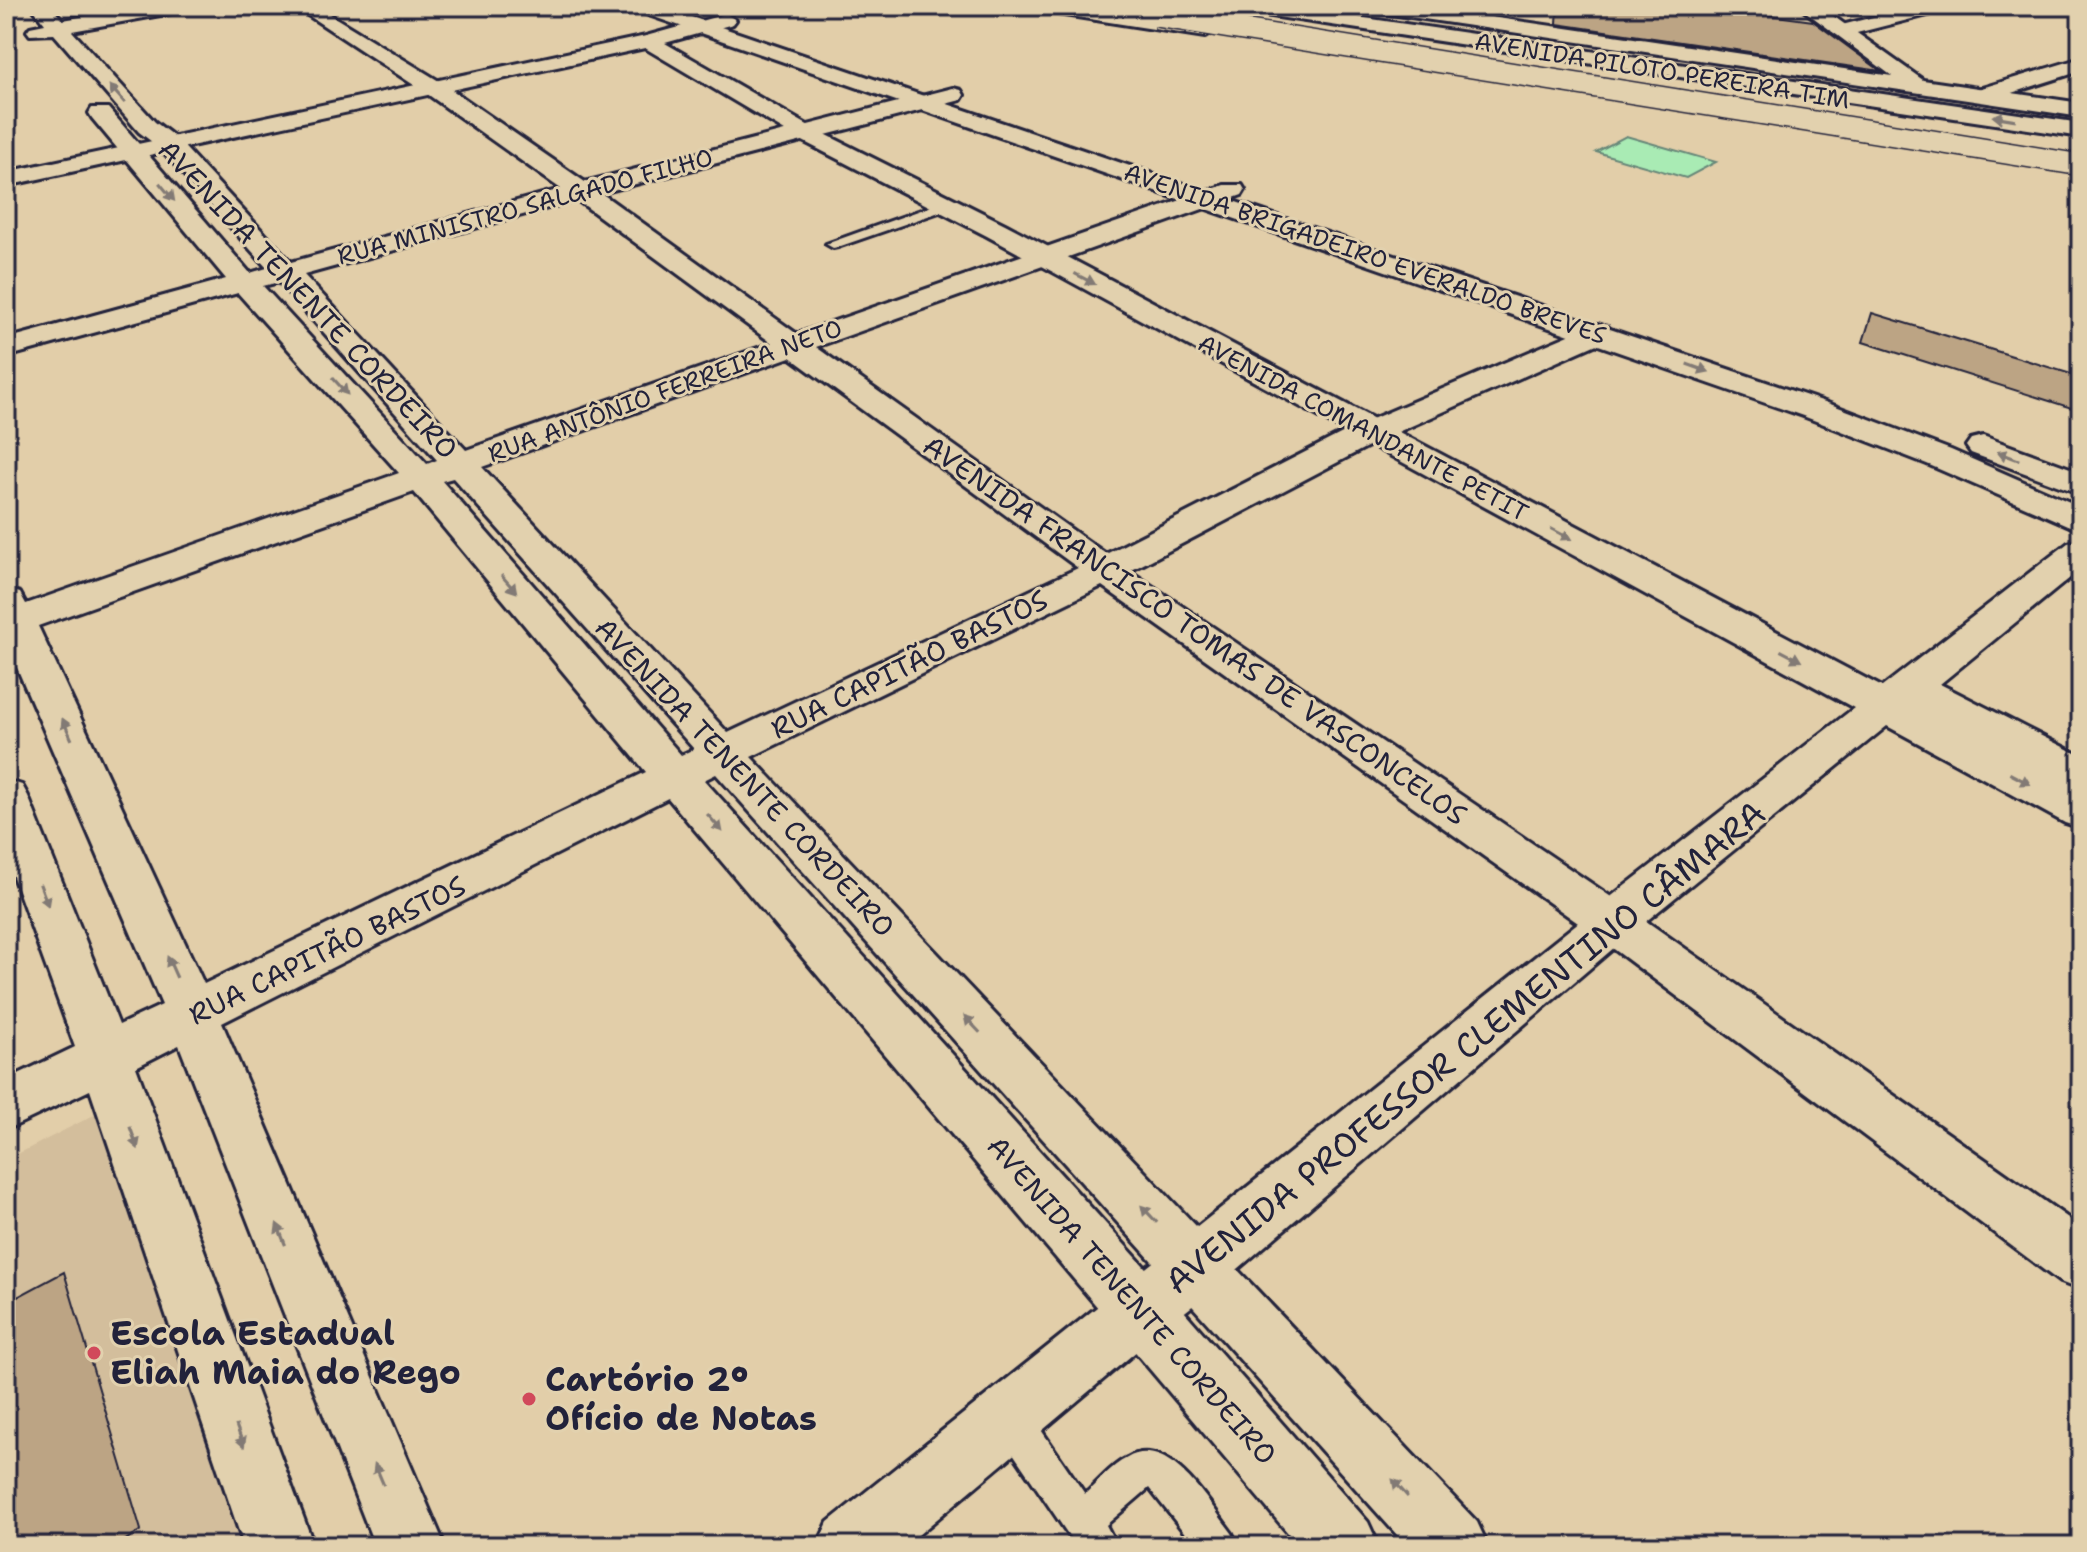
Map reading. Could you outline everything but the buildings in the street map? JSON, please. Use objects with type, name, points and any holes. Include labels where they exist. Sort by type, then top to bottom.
[{"type":"main road","points":[[32,14],[177,6]]},
{"type":"main road","name":"AVENIDA FRANCISCO TOMAS DE VASCONCELOS","points":[[303,6],[431,86],[581,191],[1104,570],[1612,922],[2081,1262]]},
{"type":"main road","name":"AVENIDA BRIGADEIRO EVERALDO BREVES","points":[[641,6],[715,23],[953,95],[1219,195],[1925,451],[2081,520]]},
{"type":"main road","name":"AVENIDA BRIGADEIRO EVERALDO BREVES","points":[[685,6],[715,23],[923,102],[1806,380],[1906,417]]},
{"type":"main road","points":[[1045,6],[2081,167]]},
{"type":"main road","name":"AVENIDA PILOTO PEREIRA TIM","points":[[1093,6],[1159,10],[2081,151]]},
{"type":"main road","points":[[1245,6],[2081,130]]},
{"type":"main road","points":[[1377,6],[2081,110]]},
{"type":"main road","points":[[1807,6],[1921,86]]},
{"type":"main road","points":[[1841,31],[1940,6]]},
{"type":"main road","name":"AVENIDA PILOTO PEREIRA TIM","points":[[1159,10],[2081,167]]},
{"type":"main road","name":"AVENIDA TENENTE CORDEIRO","points":[[32,14],[439,472],[722,753],[1453,1546]]},
{"type":"main road","points":[[6,179],[659,39],[715,23]]},
{"type":"main road","name":"AVENIDA COMANDANTE PETIT","points":[[659,39],[946,205],[1058,252]]},
{"type":"main road","points":[[1837,74],[1869,70],[1884,61]]},
{"type":"main road","points":[[1983,95],[2081,64]]},
{"type":"main road","points":[[1771,119],[1800,112],[1803,99],[1777,83]]},
{"type":"main road","name":"RUA MINISTRO SALGADO FILHO","points":[[6,348],[581,191],[953,95]]},
{"type":"main road","points":[[1872,135],[1845,122],[1842,116],[1845,107],[1857,101],[1882,99]]},
{"type":"main road","name":"AVENIDA COMANDANTE PETIT","points":[[817,128],[1895,689],[2081,775]]},
{"type":"main road","name":"RUA ANTÔNIO FERREIRA NETO","points":[[9,615],[439,472],[1219,195]]},
{"type":"main road","name":"RUA CAPITÃO BASTOS","points":[[6,1106],[722,753],[1104,570],[1385,425],[1598,333]]},
{"type":"main road","name":"AVENIDA COMANDANTE PETIT","points":[[1385,425],[1829,643]]},
{"type":"main road","points":[[1963,438],[2081,484]]},
{"type":"main road","name":"AVENIDA TENENTE CORDEIRO","points":[[439,472],[675,777],[1141,1308],[1344,1546]]},
{"type":"main road","name":"AVENIDA PROFESSOR CLEMENTINO CÂMARA","points":[[852,1546],[1141,1308],[1197,1266],[1895,689],[2081,551]]},
{"type":"main road","points":[[9,615],[56,705],[193,1016],[410,1546]]},
{"type":"main road","name":"AVENIDA COMANDANTE PETIT","points":[[1895,689],[2081,812]]},
{"type":"main road","points":[[6,796],[106,1059],[279,1546]]},
{"type":"lane","points":[[833,244],[946,205]]},
{"type":"lane","points":[[1009,1416],[1089,1534],[1138,1471],[1151,1470],[1162,1475],[1219,1546]]},
{"type":"shaded area","name":"Escola Estadual Eliah Maia do Rego","points":[[96,1114],[252,1546],[6,1546],[6,1160]]},
{"type":"green space","points":[[1626,136],[1716,162],[1686,178],[1596,152]]},
{"type":"place","name":"Escola Estadual Eliah Maia do Rego","points":[[94,1353]]},
{"type":"place","name":"Cartório 2º Ofício de Notas","points":[[529,1399]]}]
